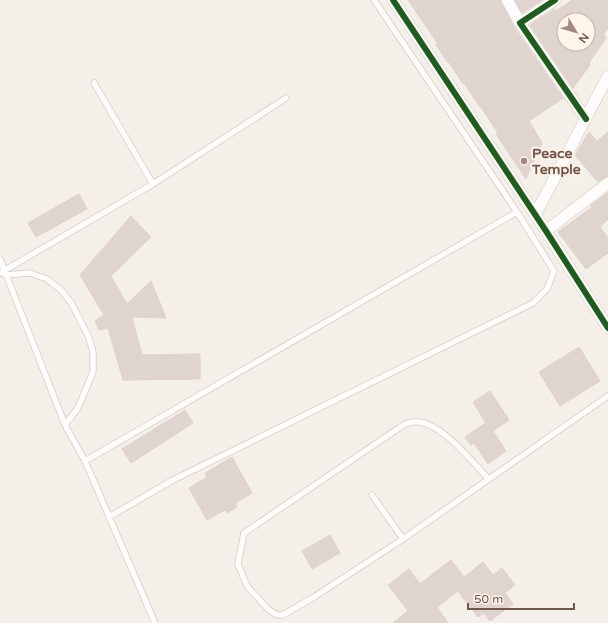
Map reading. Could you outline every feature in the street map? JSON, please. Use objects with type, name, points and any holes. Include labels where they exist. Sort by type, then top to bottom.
[{"type":"street","points":[[393,0],[546,231],[608,328]]},
{"type":"street","points":[[507,0],[520,23],[586,119]]},
{"type":"street","points":[[520,23],[555,0]]},
{"type":"street","points":[[535,215],[608,76]]},
{"type":"street","points":[[546,231],[608,183]]},
{"type":"lane","points":[[109,517],[173,480],[533,303],[548,289],[554,271],[517,212],[374,0]]},
{"type":"lane","points":[[94,83],[153,184]]},
{"type":"lane","points":[[3,273],[153,184],[286,98]]},
{"type":"lane","points":[[85,461],[517,212]]},
{"type":"lane","points":[[0,259],[3,273],[65,425],[85,461],[155,623]]},
{"type":"lane","points":[[3,273],[30,273],[47,279],[61,290],[72,304],[89,338],[92,352],[93,372],[78,408],[65,425]]},
{"type":"lane","points":[[488,478],[446,434],[422,422],[406,424],[244,533],[238,564],[247,586],[256,597],[269,610],[277,615],[283,615],[314,597],[403,539],[488,478],[608,396]]},
{"type":"lane","points":[[372,495],[403,539]]},
{"type":"building","points":[[408,0],[500,0],[514,27],[563,98],[529,121],[542,143],[526,179],[496,134],[498,133],[481,107],[464,83],[463,84],[449,62],[448,63],[436,45],[438,44]]},
{"type":"building","points":[[515,0],[542,0],[522,13]]},
{"type":"building","points":[[572,0],[608,0],[608,28],[604,34],[606,38],[589,63],[590,65],[573,88],[530,25],[554,9],[556,11]]},
{"type":"building","points":[[589,132],[597,141],[608,132],[608,176],[598,182],[575,155]]},
{"type":"building","points":[[608,192],[608,219],[600,227],[608,238],[608,253],[586,269],[558,232],[592,207],[591,205]]},
{"type":"building","points":[[79,194],[87,209],[36,237],[28,223]]},
{"type":"building","points":[[131,216],[151,237],[111,276],[127,304],[151,281],[166,318],[132,317],[142,355],[200,354],[200,379],[123,380],[108,328],[99,330],[95,321],[104,315],[80,275]]},
{"type":"building","points":[[579,347],[600,381],[560,406],[539,372]]},
{"type":"building","points":[[490,391],[509,420],[493,431],[506,451],[488,464],[474,443],[471,445],[465,437],[486,423],[473,402]]},
{"type":"building","points":[[185,410],[193,423],[131,463],[122,449]]},
{"type":"building","points":[[232,457],[252,493],[235,503],[237,507],[227,513],[225,510],[207,520],[189,488],[207,477],[205,473]]},
{"type":"building","points":[[330,535],[340,553],[312,569],[302,551]]},
{"type":"building","points":[[451,560],[464,577],[483,562],[493,575],[502,568],[515,585],[505,593],[513,604],[490,621],[484,613],[478,617],[458,591],[437,607],[448,623],[393,623],[408,611],[388,585],[409,569],[420,584]]},
{"type":"cycle path","points":[[393,0],[546,231],[608,328]]},
{"type":"cycle path","points":[[555,0],[520,23],[586,119]]},
{"type":"place","name":"Peace Temple","points":[[524,161]]}]
